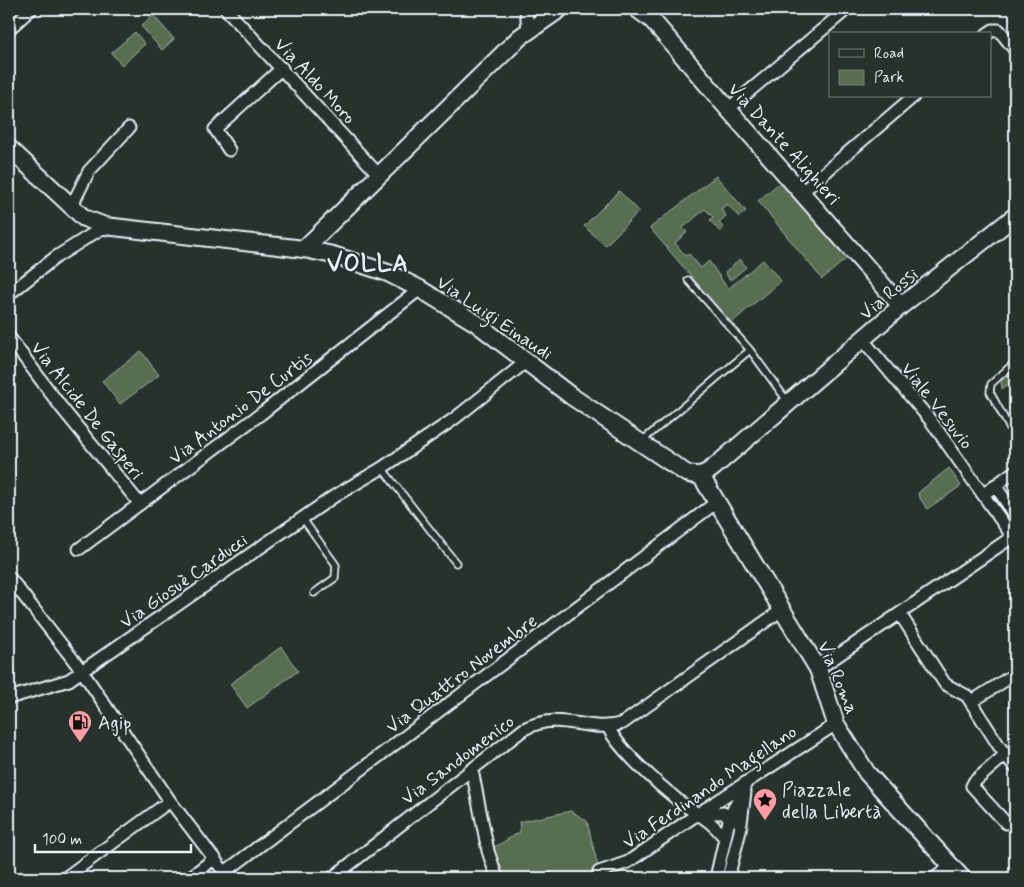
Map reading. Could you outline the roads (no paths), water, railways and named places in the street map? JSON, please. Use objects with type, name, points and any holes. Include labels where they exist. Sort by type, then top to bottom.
[{"type":"street","points":[[9,29],[31,9]]},
{"type":"street","name":"Via Aldo Moro","points":[[226,9],[379,175]]},
{"type":"street","points":[[526,9],[528,30]]},
{"type":"street","points":[[304,249],[528,30],[560,9]]},
{"type":"street","name":"Via Dante Alighieri","points":[[637,9],[652,20],[901,306]]},
{"type":"street","points":[[728,109],[847,9]]},
{"type":"street","points":[[991,32],[1002,32],[1015,50]]},
{"type":"street","points":[[229,150],[215,129],[282,68]]},
{"type":"street","points":[[802,192],[912,98]]},
{"type":"street","points":[[71,207],[90,171],[129,128]]},
{"type":"street","name":"Via Luigi Einaudi","points":[[9,148],[84,218],[105,226],[304,249],[333,255],[388,273],[476,322],[571,396],[686,474],[701,476]]},
{"type":"street","name":"Via Rossi","points":[[701,476],[713,468],[901,306],[1015,216]]},
{"type":"street","points":[[9,294],[56,257],[105,226]]},
{"type":"street","name":"Via Antonio De Curtis","points":[[79,549],[262,413],[420,290]]},
{"type":"street","name":"Via Alcide De Gasperi","points":[[9,337],[61,407],[140,504]]},
{"type":"street","name":"Viale Vesuvio","points":[[818,669],[1015,537],[931,422],[863,340]]},
{"type":"street","name":"Via Giosuè Carducci","points":[[9,698],[69,680],[333,497],[382,468],[454,418],[527,361]]},
{"type":"street","points":[[984,494],[1015,471]]},
{"type":"street","name":"Via Roma","points":[[701,476],[718,501],[818,669],[836,724],[876,784],[956,872]]},
{"type":"street","points":[[995,485],[1015,515]]},
{"type":"street","name":"Via Quattro Novembre","points":[[227,875],[718,501]]},
{"type":"street","points":[[9,577],[82,671],[170,801],[227,875]]},
{"type":"street","name":"Via Sandomenico","points":[[340,876],[524,729],[537,722],[553,720],[608,727],[629,719],[783,609]]},
{"type":"street","points":[[900,614],[945,684],[964,694],[971,702],[1015,767]]},
{"type":"street","points":[[971,702],[1015,674]]},
{"type":"street","name":"Via Ferdinando Magellano","points":[[599,872],[628,862],[699,813],[836,724]]},
{"type":"street","points":[[608,727],[618,743],[676,798],[710,820],[725,838]]},
{"type":"street","points":[[1006,754],[974,782],[972,786],[1006,823]]},
{"type":"street","points":[[472,770],[488,851],[497,878]]},
{"type":"street","points":[[716,878],[730,816],[746,782]]},
{"type":"street","points":[[728,878],[740,831],[746,782]]},
{"type":"street","points":[[65,878],[170,801]]},
{"type":"street","points":[[699,813],[715,812],[730,816],[740,831]]},
{"type":"street","points":[[189,878],[215,858]]},
{"type":"street","points":[[936,878],[956,872]]},
{"type":"lane","points":[[688,280],[750,350],[789,402]]},
{"type":"lane","points":[[640,443],[750,350]]},
{"type":"lane","points":[[1015,362],[991,384],[990,392],[1015,438]]},
{"type":"lane","points":[[382,468],[456,563]]},
{"type":"lane","points":[[303,519],[336,565],[335,578],[314,593]]},
{"type":"place","name":"Agip","points":[[80,743]]},
{"type":"place","name":"Piazzale della Libertà","points":[[765,821]]},
{"type":"district","name":"VOLLA","points":[[368,263]]}]
